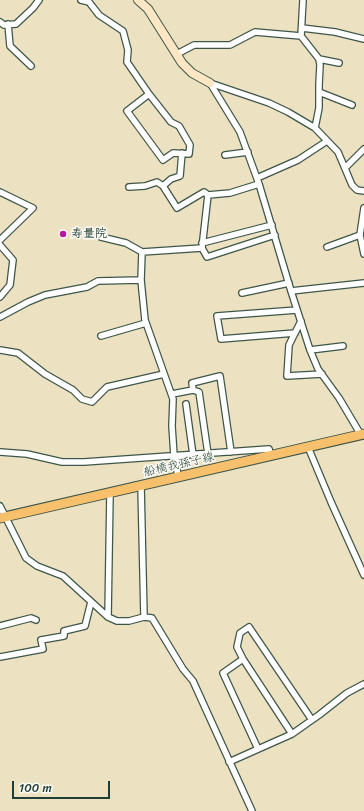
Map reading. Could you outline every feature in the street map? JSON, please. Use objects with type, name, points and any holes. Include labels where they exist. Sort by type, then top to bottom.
[{"type":"main road","name":"船橋我孫子線","points":[[3,517],[362,435]]},
{"type":"street","points":[[0,22],[4,25],[16,24],[34,8],[39,0]]},
{"type":"street","points":[[81,0],[89,2],[99,15],[123,31],[128,50],[127,62],[148,94],[170,122],[179,126],[190,145],[189,154],[173,153],[163,160],[127,111],[148,94]]},
{"type":"street","points":[[138,0],[148,9],[182,63],[192,72],[210,83],[269,103],[315,128],[338,152],[352,185],[357,190],[364,191]]},
{"type":"street","points":[[303,0],[301,36],[319,59],[319,108],[315,128]]},
{"type":"street","points":[[8,24],[10,46],[31,66]]},
{"type":"street","points":[[302,28],[334,32],[364,39]]},
{"type":"street","points":[[176,54],[194,45],[230,45],[255,32],[301,36]]},
{"type":"street","points":[[319,59],[339,63]]},
{"type":"street","points":[[210,83],[240,132],[248,152],[310,350],[322,374],[362,435]]},
{"type":"street","points":[[319,92],[352,105]]},
{"type":"street","points":[[129,187],[144,186],[157,182],[164,186],[177,208],[204,192],[208,195],[230,193],[258,181],[298,160],[327,141]]},
{"type":"street","points":[[345,168],[364,149]]},
{"type":"street","points":[[225,155],[248,152]]},
{"type":"street","points":[[164,186],[171,179],[180,176],[182,154]]},
{"type":"street","points":[[0,240],[33,208],[1,194]]},
{"type":"street","points":[[208,195],[202,246],[207,257],[275,236]]},
{"type":"street","points":[[364,208],[360,235],[364,254]]},
{"type":"street","points":[[101,237],[126,243],[142,252],[202,246],[272,225]]},
{"type":"street","points":[[327,246],[360,235]]},
{"type":"street","points":[[0,245],[13,260],[10,285],[0,297]]},
{"type":"street","points":[[142,252],[140,280],[146,323],[174,399],[172,426],[178,477]]},
{"type":"street","points":[[0,317],[45,295],[87,287],[98,280],[140,280]]},
{"type":"street","points":[[242,293],[289,283]]},
{"type":"street","points":[[291,291],[364,283]]},
{"type":"street","points":[[296,333],[221,339],[217,316],[297,310]]},
{"type":"street","points":[[301,321],[289,345],[287,376],[322,374]]},
{"type":"street","points":[[101,336],[146,323]]},
{"type":"street","points":[[310,350],[343,346]]},
{"type":"street","points":[[0,350],[18,353],[45,374],[73,390],[82,399],[92,402],[107,387],[164,374]]},
{"type":"street","points":[[193,390],[192,383],[220,376],[231,452]]},
{"type":"street","points":[[172,394],[193,390],[200,392],[208,454]]},
{"type":"street","points":[[186,404],[193,455]]},
{"type":"street","points":[[308,447],[364,575]]},
{"type":"street","points":[[0,452],[15,452],[62,462],[84,462],[269,449],[271,456]]},
{"type":"street","points":[[141,486],[144,617]]},
{"type":"street","points":[[108,617],[110,493]]},
{"type":"street","points":[[0,506],[3,517],[26,558],[37,566],[63,576],[108,617],[117,621],[129,621],[144,617],[152,618],[182,669],[194,681],[252,811]]},
{"type":"street","points":[[0,657],[43,649],[41,640],[64,636],[64,631],[85,626],[91,602]]},
{"type":"street","points":[[0,626],[32,618],[36,620]]},
{"type":"street","points":[[292,734],[237,648],[240,632],[249,627],[312,720]]},
{"type":"street","points":[[243,659],[223,673],[258,749]]},
{"type":"street","points":[[229,762],[292,734],[346,693],[364,684]]},
{"type":"place","name":"寿量院","points":[[63,234]]}]
